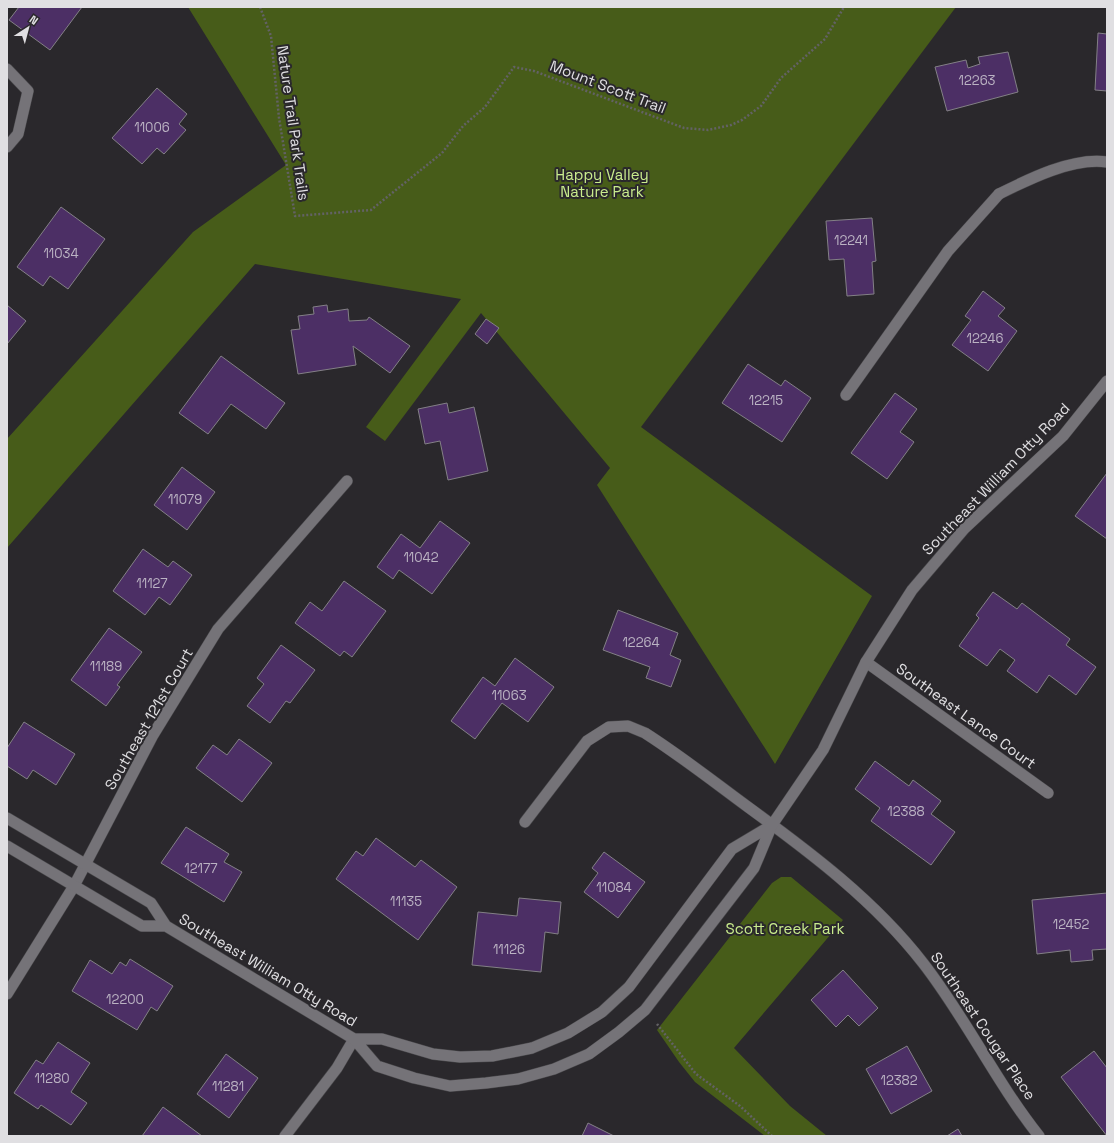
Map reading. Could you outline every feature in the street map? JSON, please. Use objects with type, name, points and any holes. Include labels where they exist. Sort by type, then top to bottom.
[{"type":"street","points":[[7,69],[28,91],[18,134],[7,146]]},
{"type":"street","points":[[846,395],[948,251],[999,194],[1026,180],[1072,164],[1100,161],[1107,162]]},
{"type":"street","name":"Southeast William Otty Road","points":[[7,818],[151,903],[166,926],[354,1039],[377,1066],[414,1078],[450,1086],[518,1079],[554,1070],[589,1054],[619,1032],[645,1010],[754,868],[772,825],[823,750],[866,662],[904,601],[937,558],[964,529],[1063,436],[1105,388]]},
{"type":"street","name":"Southeast 121st Court","points":[[7,994],[74,886],[153,735],[218,629],[348,481]]},
{"type":"street","name":"Southeast Lance Court","points":[[866,662],[1048,793]]},
{"type":"street","name":"Southeast Cougar Place","points":[[525,822],[587,741],[609,727],[628,726],[645,733],[666,746],[846,882],[886,920],[923,962],[952,1002],[999,1078],[1039,1136]]},
{"type":"street","name":"Southeast William Otty Road","points":[[354,1039],[382,1039],[433,1054],[460,1057],[492,1056],[532,1048],[568,1033],[602,1012],[629,987],[732,849],[772,825]]},
{"type":"street","name":"Southeast William Otty Road","points":[[7,846],[142,926],[166,926]]},
{"type":"street","points":[[285,1136],[336,1068],[354,1039]]},
{"type":"path","name":"Nature Trail Park Trails","points":[[260,7],[271,36],[279,118],[295,216],[371,210]]},
{"type":"path","name":"Mount Scott Trail","points":[[371,210],[442,153],[463,126],[485,107],[514,67],[534,70],[684,128],[708,130],[731,125],[742,120],[761,106],[781,78],[825,39],[844,7]]},
{"type":"path","points":[[657,1024],[696,1074],[740,1106],[772,1136]]},
{"type":"green space","name":"Happy Valley Nature Park","points":[[188,7],[956,7],[641,427],[872,596],[775,764],[597,485],[610,468],[481,313],[385,441],[366,427],[461,299],[255,264],[7,548],[7,439],[193,232],[286,165]]},
{"type":"green space","name":"Scott Creek Park","points":[[781,877],[791,877],[843,920],[734,1048],[790,1106],[827,1136],[765,1136],[695,1082],[657,1030],[772,883]]},
{"type":"building","points":[[19,7],[82,7],[50,50],[9,20]]},
{"type":"building","points":[[1098,33],[1107,34],[1107,91],[1095,90]]},
{"type":"building","points":[[1008,52],[1018,92],[947,111],[935,67],[966,60],[968,68],[980,64],[978,57]]},
{"type":"building","points":[[157,88],[187,114],[179,124],[186,130],[164,154],[157,148],[142,164],[112,138]]},
{"type":"building","points":[[61,207],[105,239],[68,289],[50,276],[43,286],[17,267]]},
{"type":"building","points":[[872,218],[876,261],[872,262],[874,294],[847,296],[844,259],[829,260],[826,221]]},
{"type":"building","points":[[983,291],[1005,308],[998,316],[1017,331],[988,371],[952,345],[971,320],[965,316]]},
{"type":"building","points":[[7,305],[26,321],[7,344]]},
{"type":"building","points":[[327,305],[328,312],[348,309],[349,321],[367,320],[369,317],[410,346],[390,373],[353,346],[356,365],[298,374],[291,330],[300,329],[298,316],[314,314],[313,307]]},
{"type":"building","points":[[486,319],[499,328],[487,344],[475,334]]},
{"type":"building","points":[[221,356],[285,403],[266,429],[231,404],[208,434],[179,413]]},
{"type":"building","points":[[748,364],[781,386],[785,380],[811,398],[782,442],[722,403]]},
{"type":"building","points":[[895,393],[917,409],[900,432],[914,442],[887,479],[851,453]]},
{"type":"building","points":[[447,403],[449,413],[474,407],[488,471],[448,480],[440,441],[425,444],[418,409]]},
{"type":"building","points":[[182,467],[215,492],[187,530],[154,505]]},
{"type":"building","points":[[1107,473],[1107,539],[1075,516]]},
{"type":"building","points":[[440,521],[470,543],[432,594],[399,570],[393,579],[377,567],[401,534],[420,548]]},
{"type":"building","points":[[143,549],[168,567],[173,561],[192,575],[170,605],[159,597],[145,615],[113,591]]},
{"type":"building","points":[[344,581],[386,611],[352,657],[344,651],[340,656],[295,623],[310,602],[322,611]]},
{"type":"building","points":[[993,592],[1017,609],[1022,603],[1070,639],[1066,645],[1096,667],[1076,695],[1049,675],[1037,693],[1007,671],[1015,660],[1000,649],[987,666],[959,646],[979,618],[976,615]]},
{"type":"building","points":[[618,610],[678,633],[670,655],[681,660],[671,687],[646,678],[650,667],[603,650]]},
{"type":"building","points":[[109,628],[142,652],[117,685],[120,687],[106,706],[71,680]]},
{"type":"building","points":[[281,645],[315,670],[290,703],[286,701],[270,723],[247,706],[264,684],[257,678]]},
{"type":"building","points":[[515,658],[554,687],[528,722],[502,703],[475,739],[451,721],[483,677],[495,686]]},
{"type":"building","points":[[24,722],[75,754],[56,785],[33,770],[27,779],[7,766],[7,748]]},
{"type":"building","points":[[239,739],[272,763],[242,802],[196,768],[213,745],[227,755]]},
{"type":"building","points":[[875,761],[909,786],[913,780],[941,801],[931,814],[955,832],[931,865],[871,821],[880,808],[855,789]]},
{"type":"building","points":[[186,827],[229,854],[224,862],[242,872],[224,902],[161,863]]},
{"type":"building","points":[[376,838],[415,867],[421,860],[457,887],[418,940],[336,879],[356,851],[363,856]]},
{"type":"building","points":[[604,852],[645,882],[618,918],[584,892],[598,873],[592,868]]},
{"type":"building","points":[[1107,893],[1107,949],[1092,950],[1093,960],[1071,962],[1070,950],[1037,954],[1032,900]]},
{"type":"building","points":[[519,898],[561,902],[558,934],[545,932],[541,972],[472,965],[478,912],[517,916]]},
{"type":"building","points":[[130,959],[173,986],[157,1011],[151,1007],[137,1030],[72,991],[90,960],[112,974],[120,962],[126,966]]},
{"type":"building","points":[[843,970],[878,1008],[859,1026],[848,1015],[836,1027],[811,1000]]},
{"type":"building","points":[[58,1042],[90,1063],[71,1092],[87,1103],[71,1125],[41,1105],[38,1109],[14,1093],[36,1060],[43,1064]]},
{"type":"building","points":[[907,1046],[932,1091],[891,1114],[866,1069]]},
{"type":"building","points":[[1094,1051],[1107,1068],[1107,1136],[1061,1077]]},
{"type":"building","points":[[226,1054],[258,1078],[229,1118],[197,1094]]},
{"type":"building","points":[[163,1107],[202,1136],[142,1136]]},
{"type":"building","points":[[588,1123],[614,1136],[582,1136]]},
{"type":"building","points":[[958,1129],[962,1136],[947,1136]]}]
